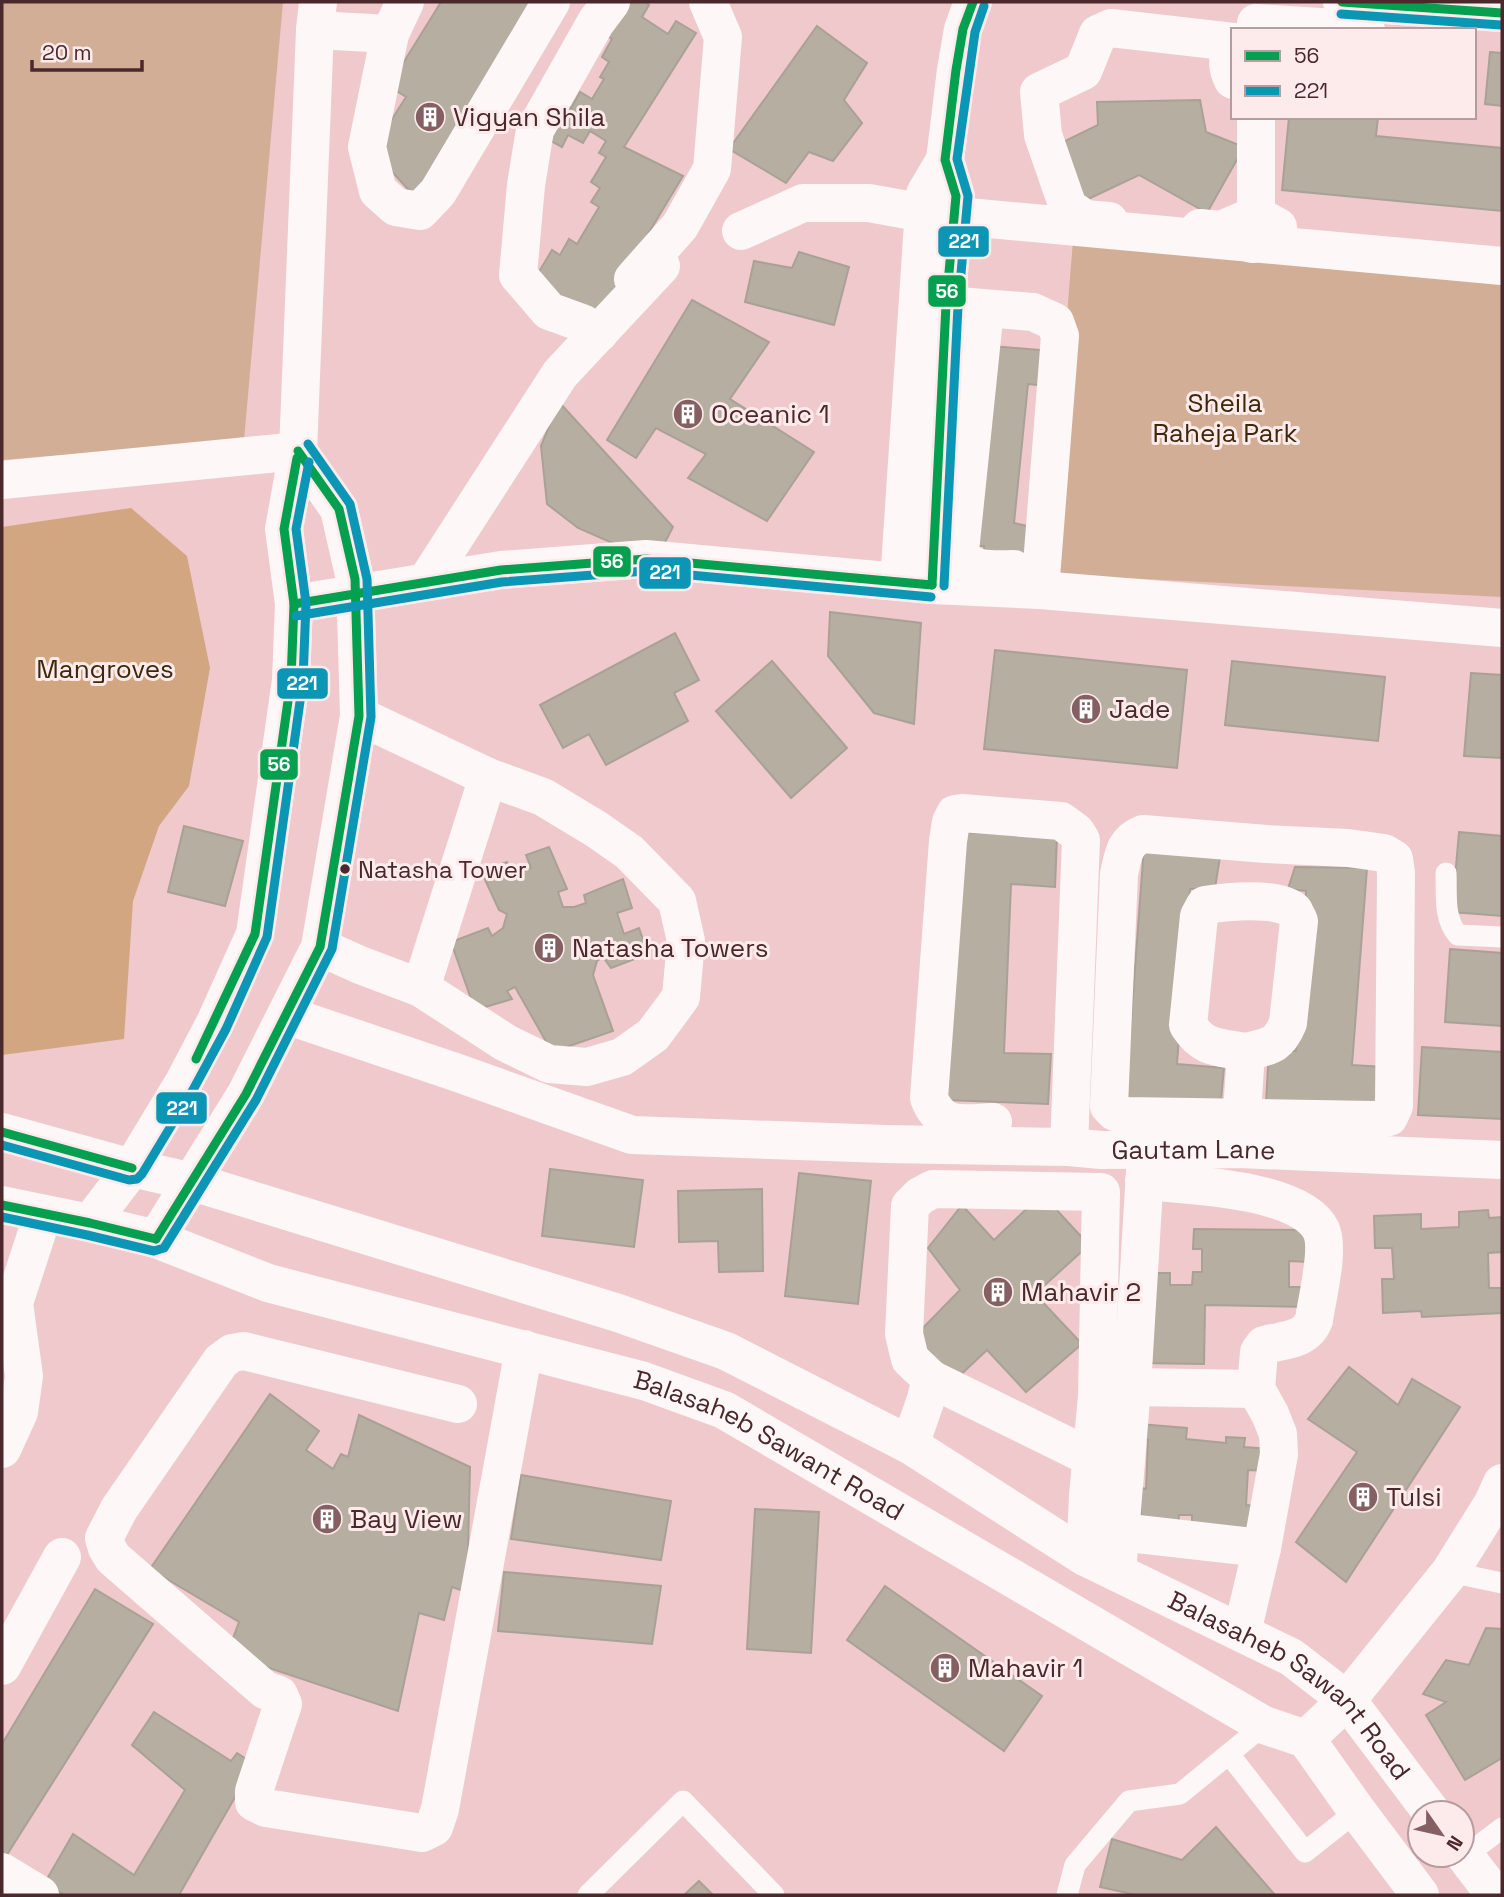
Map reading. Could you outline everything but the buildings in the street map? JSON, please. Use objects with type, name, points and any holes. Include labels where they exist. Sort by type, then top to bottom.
[{"type":"street","points":[[90,1223],[132,1168],[184,1082],[215,1023],[255,934],[290,680],[294,604],[284,529],[298,451],[316,16],[398,18],[367,147],[378,191],[396,207],[420,211],[438,192],[551,2]]},
{"type":"street","points":[[591,328],[549,311],[518,275],[526,185],[536,130],[596,22],[611,2]]},
{"type":"street","points":[[426,582],[591,328],[680,226],[712,169],[723,37],[708,2]]},
{"type":"street","points":[[916,584],[938,214],[956,196],[945,160],[963,29],[973,2]]},
{"type":"street","points":[[1342,2],[1502,13]]},
{"type":"street","points":[[1231,29],[1111,27],[1098,34],[1083,71],[1039,92],[1043,135],[1068,207],[1085,219],[1221,230],[1254,230]]},
{"type":"street","points":[[1231,53],[1227,64],[1231,75]]},
{"type":"street","points":[[1254,230],[1256,119]]},
{"type":"street","points":[[741,231],[803,203],[869,203],[938,214],[1254,230],[1502,267]]},
{"type":"street","points":[[916,584],[946,305],[938,214]]},
{"type":"street","points":[[1348,246],[1502,249]]},
{"type":"street","points":[[591,328],[661,266]]},
{"type":"street","points":[[946,305],[1033,312],[1055,322],[1060,336],[1040,580]]},
{"type":"street","points":[[985,309],[960,551],[962,557],[978,569],[1040,580],[1502,628]]},
{"type":"street","points":[[2,480],[298,451]]},
{"type":"street","points":[[156,1240],[246,1094],[320,947],[359,716],[355,579],[339,509],[298,451]]},
{"type":"street","points":[[294,604],[501,570],[646,559],[916,584],[1040,580]]},
{"type":"street","points":[[320,947],[421,988],[506,1043],[549,1064],[587,1067],[622,1057],[653,1035],[681,997],[686,941],[677,901],[629,852],[543,797],[488,777],[359,716]]},
{"type":"street","points":[[421,988],[488,777]]},
{"type":"street","points":[[1080,1139],[951,1123],[934,1111],[929,1098],[948,841],[955,814],[1061,821],[1076,832],[1081,840],[1080,1139],[1101,1192],[1097,1396],[1092,1458],[1101,1564]]},
{"type":"street","points":[[1143,834],[1266,844],[1348,848],[1384,853],[1394,859],[1394,1106],[1389,1117],[1240,1134],[1115,1112],[1109,1106],[1119,874],[1125,846],[1143,834]]},
{"type":"street","points":[[1259,901],[1266,844]]},
{"type":"street","points":[[1259,901],[1294,911],[1299,921],[1288,1023],[1282,1037],[1272,1046],[1246,1052],[1206,1045],[1195,1036],[1188,1025],[1199,916],[1205,905],[1259,901]]},
{"type":"street","name":"Gautam Lane","points":[[286,1015],[632,1135],[885,1144],[1080,1139],[1145,1166],[1240,1134],[1502,1160]]},
{"type":"street","points":[[1240,1134],[1246,1052]]},
{"type":"street","name":"Balasaheb Sawant Road","points":[[2,1132],[192,1182],[618,1313],[726,1351],[909,1445],[1101,1564],[1291,1657],[1347,1700],[1421,1799]]},
{"type":"street","points":[[1101,1564],[1121,1532],[1145,1166],[1253,1192],[1294,1206],[1311,1218],[1321,1230],[1325,1251],[1314,1320],[1310,1329],[1296,1338],[1264,1345],[1259,1352],[1256,1389],[1278,1434],[1279,1454],[1262,1548],[1242,1632]]},
{"type":"street","points":[[1092,1458],[931,1379],[910,1359],[904,1334],[911,1206],[920,1196],[933,1189],[1101,1192]]},
{"type":"street","name":"Balasaheb Sawant Road","points":[[2,1205],[156,1240],[268,1283],[644,1381],[724,1410],[1264,1725],[1306,1739],[1420,1895]]},
{"type":"street","points":[[2,1449],[19,1412],[24,1376],[8,1302],[43,1214]]},
{"type":"street","points":[[457,1404],[398,1401],[244,1351],[232,1353],[220,1361],[119,1509],[104,1538],[113,1558],[265,1690],[279,1695],[283,1704],[254,1791],[254,1801],[267,1808],[422,1833],[434,1827],[440,1809],[463,1628],[524,1349]]},
{"type":"street","points":[[909,1445],[931,1379]]},
{"type":"street","points":[[1132,1387],[1256,1389]]},
{"type":"street","points":[[1306,1739],[1347,1700],[1450,1572],[1493,1503],[1502,1483]]},
{"type":"street","points":[[1121,1532],[1262,1548]]},
{"type":"street","points":[[2,1666],[62,1558]]},
{"type":"street","points":[[1475,1869],[1495,1895]]},
{"type":"street","points":[[2,1872],[40,1895]]},
{"type":"lane","points":[[1446,873],[1448,919],[1458,935],[1502,937]]},
{"type":"lane","points":[[1450,1572],[1502,1583]]},
{"type":"lane","points":[[1067,1895],[1074,1865],[1129,1801],[1180,1794],[1264,1725]]},
{"type":"lane","points":[[1229,1754],[1304,1852],[1357,1811]]},
{"type":"lane","points":[[588,1895],[683,1801],[774,1895]]},
{"type":"lane","points":[[1476,1845],[1502,1828]]},
{"type":"green space","points":[[2,2],[283,2],[244,440],[2,460]]},
{"type":"green space","name":"Sheila Raheja Park","points":[[1073,241],[1502,275],[1502,597],[1046,574]]},
{"type":"green space","name":"Mangroves","points":[[131,508],[187,556],[210,668],[189,786],[159,826],[133,901],[124,1039],[2,1055],[2,527]]},
{"type":"transit line","name":"56","points":[[932,585],[946,305],[956,196],[945,160],[963,29],[973,2]]},
{"type":"transit line","name":"56","points":[[1342,2],[1502,13]]},
{"type":"transit line","name":"221","points":[[944,586],[958,306],[968,196],[957,159],[975,32],[984,6]]},
{"type":"transit line","name":"221","points":[[1341,14],[1501,25]]},
{"type":"transit line","name":"221","points":[[2,1217],[154,1251],[164,1248],[256,1100],[332,949],[371,717],[367,579],[350,504],[308,444]]},
{"type":"transit line","name":"56","points":[[156,1239],[246,1094],[320,947],[359,716],[355,579],[339,509],[298,451]]},
{"type":"transit line","name":"56","points":[[196,1059],[255,934],[291,680],[294,604],[284,529],[297,458]]},
{"type":"transit line","name":"221","points":[[2,1145],[129,1180],[137,1179],[194,1088],[226,1029],[267,937],[303,680],[306,603],[296,529],[309,462]]},
{"type":"transit line","name":"56","points":[[294,604],[501,570],[646,559],[932,585]]},
{"type":"transit line","name":"221","points":[[296,616],[502,582],[646,571],[931,597]]},
{"type":"transit line","name":"56","points":[[2,1132],[132,1168]]},
{"type":"transit line","name":"56","points":[[2,1205],[156,1239]]},
{"type":"place","name":"Vigyan Shila","points":[[430,117]]},
{"type":"place","name":"Oceanic 1","points":[[688,414]]},
{"type":"place","name":"Jade","points":[[1086,709]]},
{"type":"place","name":"Natasha Tower","points":[[345,869]]},
{"type":"place","name":"Natasha Towers","points":[[549,948]]},
{"type":"place","name":"Mahavir 2","points":[[998,1292]]},
{"type":"place","name":"Tulsi","points":[[1363,1497]]},
{"type":"place","name":"Bay View","points":[[327,1519]]},
{"type":"place","name":"Mahavir 1","points":[[945,1668]]}]
